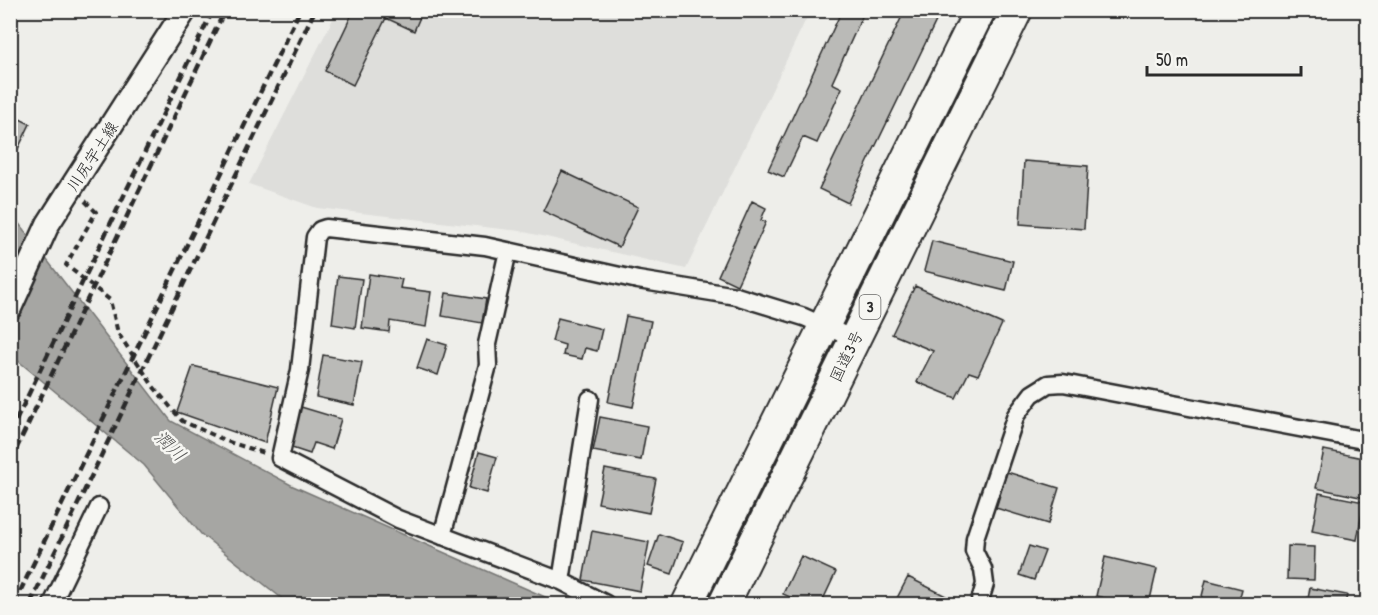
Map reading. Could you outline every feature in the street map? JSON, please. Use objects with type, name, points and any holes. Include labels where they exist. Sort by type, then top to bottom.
[{"type":"highway","name":"国道3号","points":[[687,604],[980,10]]},
{"type":"highway","name":"国道3号","points":[[724,604],[1017,10]]},
{"type":"main road","name":"川尻宇土線","points":[[10,308],[48,224],[185,10]]},
{"type":"street","points":[[606,604],[561,581],[398,519],[280,458],[300,370],[315,237],[320,230],[326,228],[486,246],[638,280],[736,296],[804,317],[854,339]]},
{"type":"street","points":[[442,536],[488,365],[487,344],[508,251]]},
{"type":"street","points":[[979,604],[985,585],[984,569],[974,551],[975,538],[1016,415],[1032,394],[1048,384],[1075,385],[1368,441]]},
{"type":"street","points":[[561,581],[590,399]]},
{"type":"street","points":[[52,604],[99,507]]},
{"type":"path","points":[[71,188],[96,212],[66,265],[110,300],[118,333],[153,386],[182,421],[229,442],[280,458]]},
{"type":"shaded area","points":[[337,11],[810,11],[686,269],[520,231],[317,208],[249,184]]},
{"type":"water","name":"潤川","points":[[10,212],[171,421],[293,486],[561,604],[469,604],[413,597],[397,604],[289,604],[201,534],[144,465],[11,355]]},
{"type":"building","points":[[354,10],[423,10],[414,31],[386,18],[353,85],[325,71]]},
{"type":"building","points":[[842,10],[865,10],[832,83],[842,88],[817,143],[803,137],[784,177],[768,170]]},
{"type":"building","points":[[905,10],[914,10],[936,21],[848,203],[819,189]]},
{"type":"building","points":[[10,114],[30,124],[15,155],[10,153]]},
{"type":"building","points":[[1024,161],[1088,166],[1084,229],[1020,224]]},
{"type":"building","points":[[562,171],[638,207],[619,247],[543,211]]},
{"type":"building","points":[[752,201],[766,208],[761,220],[766,222],[737,285],[718,276]]},
{"type":"building","points":[[932,241],[1013,261],[1006,291],[924,271]]},
{"type":"building","points":[[369,274],[402,279],[400,288],[431,292],[426,327],[390,321],[389,332],[362,328]]},
{"type":"building","points":[[338,276],[362,279],[355,328],[332,324]]},
{"type":"building","points":[[915,286],[1002,324],[978,375],[969,372],[956,398],[917,382],[933,351],[892,334]]},
{"type":"building","points":[[446,293],[486,299],[482,323],[442,316]]},
{"type":"building","points":[[626,316],[651,321],[633,407],[608,402]]},
{"type":"building","points":[[558,318],[602,329],[597,351],[585,348],[582,359],[563,355],[565,345],[552,341]]},
{"type":"building","points":[[427,339],[447,345],[438,375],[417,368]]},
{"type":"building","points":[[323,355],[362,362],[354,405],[316,397]]},
{"type":"building","points":[[193,366],[278,387],[265,443],[177,412]]},
{"type":"building","points":[[301,407],[341,419],[332,449],[314,443],[310,454],[289,447]]},
{"type":"building","points":[[600,417],[647,426],[641,460],[593,451]]},
{"type":"building","points":[[1324,450],[1368,459],[1368,485],[1365,498],[1316,488]]},
{"type":"building","points":[[479,452],[497,457],[487,493],[469,488]]},
{"type":"building","points":[[605,469],[656,479],[649,513],[598,503]]},
{"type":"building","points":[[1007,472],[1059,488],[1048,524],[996,508]]},
{"type":"building","points":[[1319,493],[1364,502],[1357,540],[1312,531]]},
{"type":"building","points":[[592,531],[649,542],[640,591],[583,580]]},
{"type":"building","points":[[659,534],[683,542],[672,574],[648,566]]},
{"type":"building","points":[[1029,546],[1045,551],[1034,580],[1019,575]]},
{"type":"building","points":[[1288,546],[1315,547],[1314,580],[1287,579]]},
{"type":"building","points":[[801,556],[836,572],[821,604],[805,604],[783,594]]},
{"type":"building","points":[[1105,557],[1157,569],[1149,604],[1130,604],[1096,596]]},
{"type":"building","points":[[908,577],[954,600],[952,604],[899,604],[895,602]]},
{"type":"building","points":[[1206,580],[1242,589],[1238,604],[1200,604]]},
{"type":"building","points":[[1310,588],[1347,595],[1345,604],[1307,604]]},
{"type":"railway","points":[[10,433],[213,10]]},
{"type":"railway","points":[[10,462],[225,10]]},
{"type":"railway","points":[[14,604],[300,10]]},
{"type":"railway","points":[[30,604],[315,10]]}]
